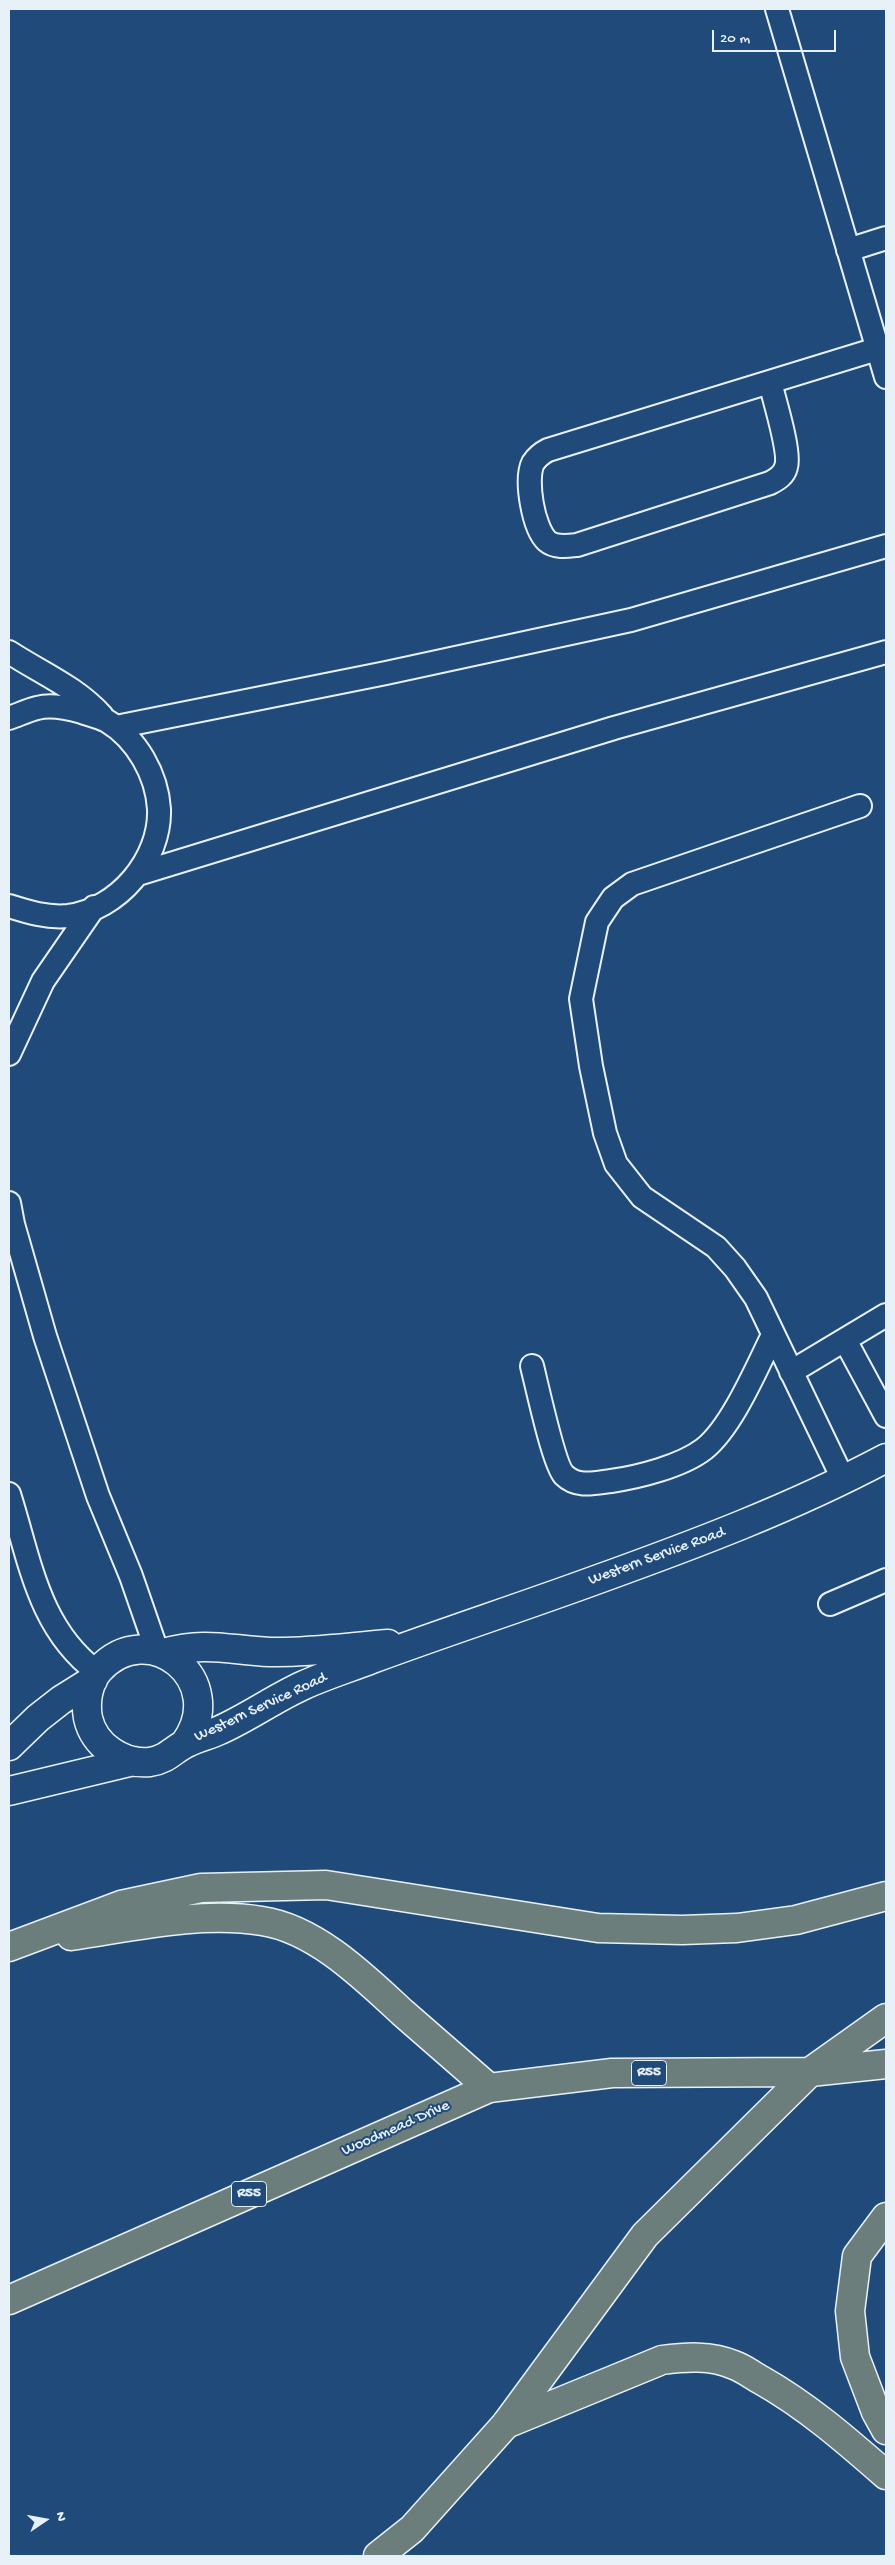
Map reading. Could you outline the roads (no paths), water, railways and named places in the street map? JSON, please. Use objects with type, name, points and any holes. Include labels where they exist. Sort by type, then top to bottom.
[{"type":"main road","points":[[12,1945],[121,1905],[201,1888],[326,1885],[598,1928],[682,1930],[737,1928],[796,1920],[886,1896]]},
{"type":"main road","points":[[12,1945],[187,1919],[264,1921],[313,1941],[343,1959],[489,2088]]},
{"type":"main road","points":[[378,2556],[412,2529],[506,2424],[645,2235],[810,2072],[886,2018]]},
{"type":"main road","name":"Woodmead Drive","points":[[9,2300],[489,2088],[612,2073],[810,2072],[886,2064]]},
{"type":"main road","points":[[886,2216],[857,2256],[850,2311],[855,2357],[876,2412],[886,2430]]},
{"type":"main road","points":[[506,2424],[662,2360],[687,2356],[708,2358],[733,2364],[791,2397],[829,2426],[886,2475]]},
{"type":"street","name":"Western Service Road","points":[[185,1743],[220,1730],[304,1685],[421,1641],[667,1555],[778,1512],[844,1481],[886,1458]]},
{"type":"street","name":"Western Service Road","points":[[160,1652],[196,1646],[289,1651],[421,1641]]},
{"type":"street","points":[[9,1746],[53,1706],[95,1676],[109,1661],[124,1653],[140,1649],[160,1652],[181,1664],[194,1682],[198,1692],[199,1713],[192,1734],[175,1753],[162,1759],[148,1762],[119,1757],[96,1738],[90,1725],[86,1710],[87,1695],[95,1676]]},
{"type":"street","points":[[9,1791],[134,1761]]},
{"type":"lane","points":[[778,9],[886,377]]},
{"type":"lane","points":[[848,250],[886,238]]},
{"type":"lane","points":[[770,382],[787,452],[787,466],[780,478],[770,483],[577,545],[560,546],[547,541],[538,525],[531,503],[529,481],[533,463],[541,454],[770,382],[877,349]]},
{"type":"lane","points":[[9,718],[38,708],[65,707],[111,723],[386,673],[631,620],[886,546]]},
{"type":"lane","points":[[9,652],[64,684],[88,701],[136,746],[152,776],[159,810],[153,844],[138,874],[108,902],[69,916],[38,915],[9,906]]},
{"type":"lane","points":[[138,874],[614,728],[886,652]]},
{"type":"lane","points":[[844,1481],[756,1298],[735,1268],[716,1248],[642,1197],[616,1164],[605,1133],[592,1075],[581,999],[597,922],[613,898],[632,884],[860,806]]},
{"type":"lane","points":[[9,1054],[43,981],[94,907]]},
{"type":"lane","points":[[10,1217],[45,1336],[98,1496],[160,1652]]},
{"type":"lane","points":[[791,1372],[886,1315]]},
{"type":"lane","points":[[532,1366],[559,1467],[563,1474],[572,1482],[586,1484],[620,1480],[661,1469],[705,1448],[720,1432],[773,1335]]},
{"type":"lane","points":[[845,1340],[886,1416]]},
{"type":"lane","points":[[9,1494],[26,1559],[43,1605],[66,1645],[95,1676]]},
{"type":"lane","points":[[830,1604],[886,1580]]}]
